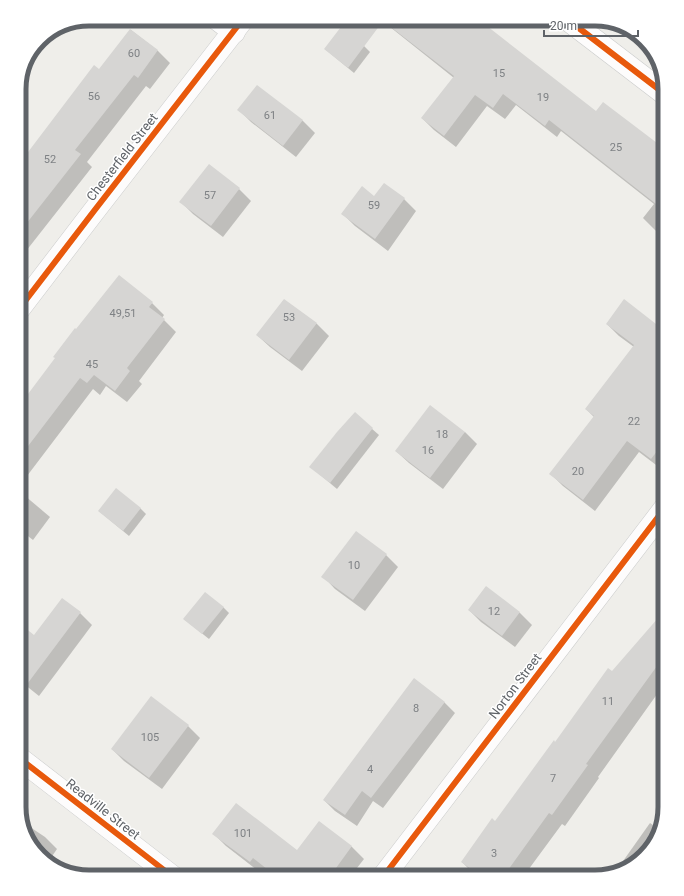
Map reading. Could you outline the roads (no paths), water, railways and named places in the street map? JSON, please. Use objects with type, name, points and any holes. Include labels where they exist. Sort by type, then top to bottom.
[{"type":"street","name":"Chesterfield Street","points":[[26,301],[230,26]]},
{"type":"street","points":[[576,26],[658,89]]},
{"type":"street","name":"Norton Street","points":[[388,870],[658,517]]},
{"type":"street","name":"Readville Street","points":[[26,763],[164,870]]}]
